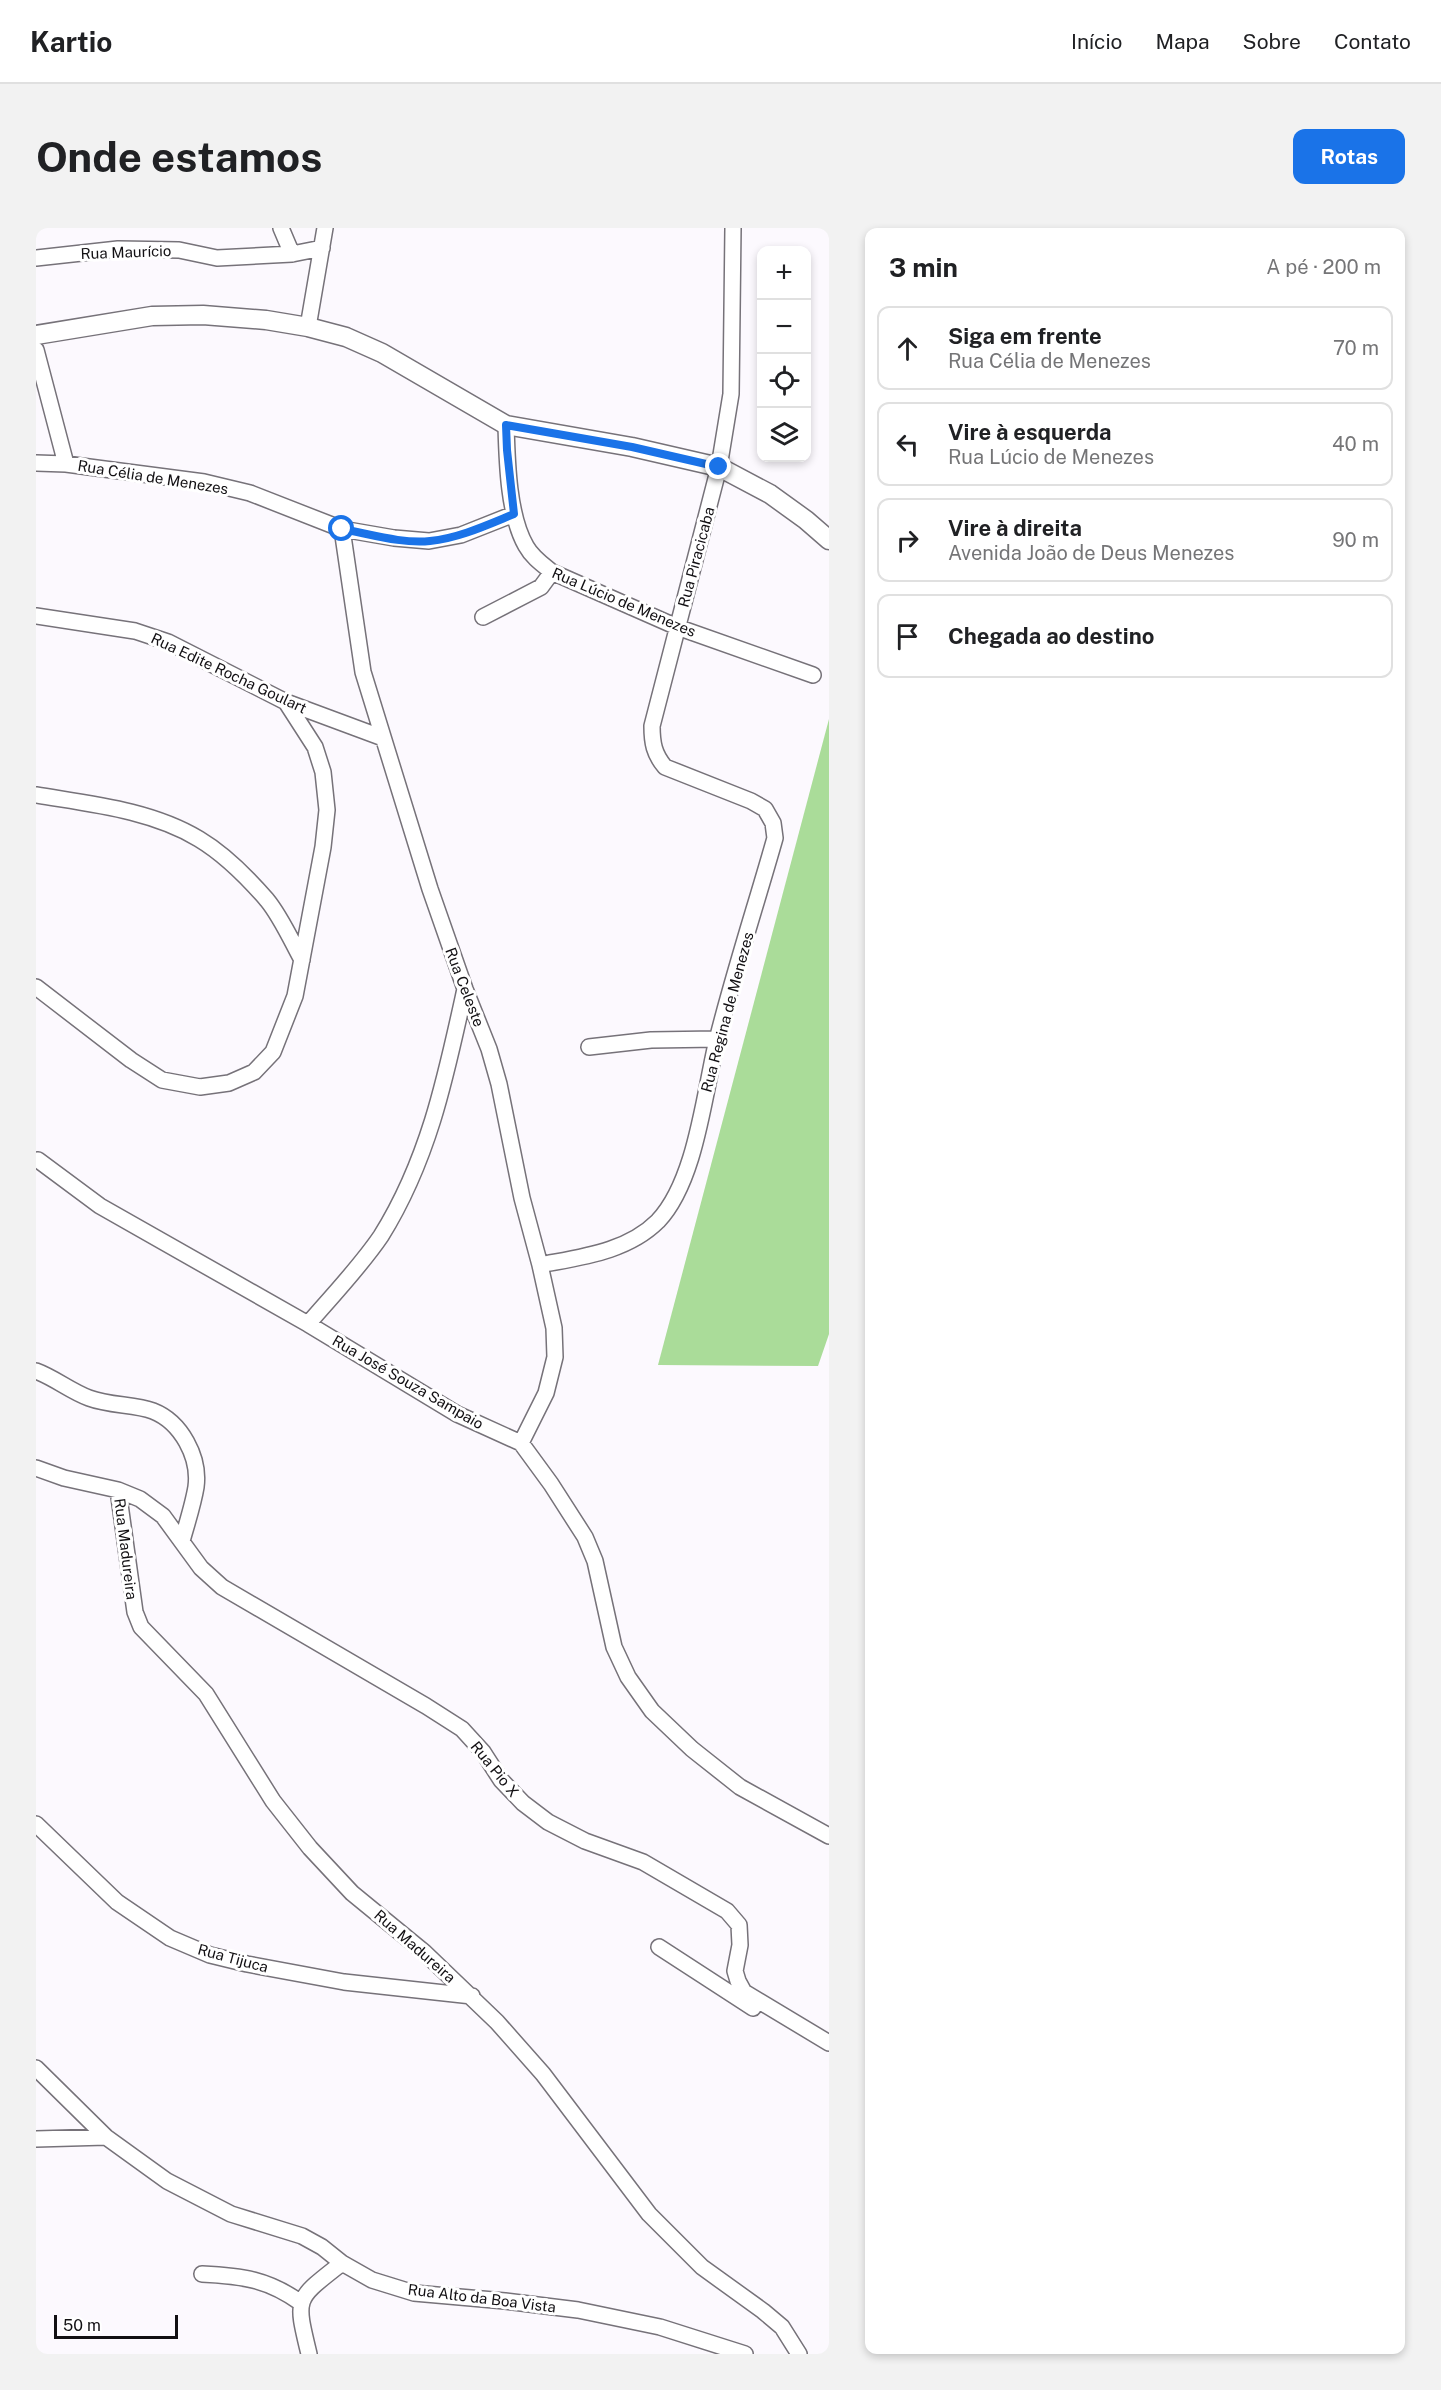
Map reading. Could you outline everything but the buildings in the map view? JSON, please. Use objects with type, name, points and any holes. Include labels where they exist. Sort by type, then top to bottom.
[{"type":"street","points":[[281,228],[292,254]]},
{"type":"street","points":[[308,327],[325,228]]},
{"type":"street","name":"Rua Piracicaba","points":[[652,740],[652,726],[719,467],[731,394],[733,228]]},
{"type":"street","name":"Rua Maurício","points":[[36,258],[118,249],[179,250],[217,258],[292,254],[322,248]]},
{"type":"street","points":[[36,335],[152,316],[203,315],[266,320],[308,327],[346,337],[382,353],[506,425],[632,447],[719,467],[770,494],[829,540]]},
{"type":"street","name":"Rua Célia de Menezes","points":[[36,350],[66,464]]},
{"type":"street","name":"Rua Lúcio de Menezes","points":[[506,425],[514,514],[525,545],[536,560],[552,572],[677,627],[813,675]]},
{"type":"street","name":"Rua Célia de Menezes","points":[[36,463],[66,464],[204,482],[250,493],[342,529],[394,538],[429,541],[461,535],[514,514]]},
{"type":"street","name":"Rua Celeste","points":[[342,529],[363,672],[430,889],[489,1049],[554,1328],[555,1357],[546,1393],[521,1443]]},
{"type":"street","points":[[483,617],[541,587],[552,572]]},
{"type":"street","name":"Rua Edite Rocha Goulart","points":[[36,616],[135,631],[168,642],[286,702],[383,738]]},
{"type":"street","points":[[36,987],[131,1060],[162,1080],[200,1087],[229,1083],[254,1072],[273,1052],[296,996],[323,847],[327,810],[323,772],[315,747],[286,702]]},
{"type":"street","name":"Rua Regina de Menezes","points":[[540,1265],[602,1252],[632,1240],[657,1221],[680,1191],[717,1039],[775,838],[773,823],[765,809],[751,801],[665,767],[656,755],[652,740]]},
{"type":"street","points":[[36,795],[112,808],[170,825],[200,839],[231,863],[268,902],[302,960]]},
{"type":"street","points":[[308,1324],[380,1237],[403,1198],[423,1151],[442,1096],[465,989]]},
{"type":"street","points":[[589,1047],[651,1040],[717,1039]]},
{"type":"street","name":"Rua José Souza Sampaio","points":[[38,1160],[100,1206],[308,1324],[457,1414],[521,1443],[585,1537],[595,1561],[614,1647],[628,1677],[652,1711],[692,1749],[740,1787],[829,1836]]},
{"type":"street","points":[[36,1371],[90,1398],[113,1405],[152,1411],[172,1422],[182,1434],[192,1456],[196,1485],[182,1541]]},
{"type":"street","name":"Rua Madureira","points":[[36,1468],[72,1481],[118,1490],[140,1499],[163,1516],[182,1541]]},
{"type":"street","name":"Rua Madureira","points":[[118,1490],[133,1602],[141,1627],[206,1694],[273,1801],[310,1848],[352,1893],[424,1952],[472,1996],[543,2074],[649,2214],[702,2267],[782,2327],[799,2354]]},
{"type":"street","name":"Rua Pio X","points":[[182,1541],[201,1568],[222,1587],[462,1729],[483,1752],[501,1780],[523,1803],[548,1822],[585,1841],[643,1862],[727,1911],[739,1925],[741,1935],[735,1971],[744,1992],[829,2043]]},
{"type":"street","name":"Rua Tijuca","points":[[36,1824],[117,1902],[170,1938],[210,1955],[344,1982],[472,1996]]},
{"type":"street","points":[[659,1947],[747,2006],[758,2011],[779,2012]]},
{"type":"street","name":"Rua Alto da Boa Vista","points":[[36,2068],[106,2137],[167,2181],[231,2214],[302,2236],[372,2280],[414,2293],[578,2310],[660,2327],[745,2354]]},
{"type":"street","points":[[36,2139],[106,2137]]},
{"type":"street","points":[[309,2354],[300,2316],[301,2303],[308,2290],[342,2263]]},
{"type":"street","points":[[202,2274],[249,2278],[267,2283],[285,2291],[301,2303]]},
{"type":"green space","points":[[829,719],[829,1334],[818,1366],[658,1365]]},
{"type":"route","points":[[342,529],[394,538],[429,541],[461,535],[514,514],[506,425],[674,455],[719,467]]}]
